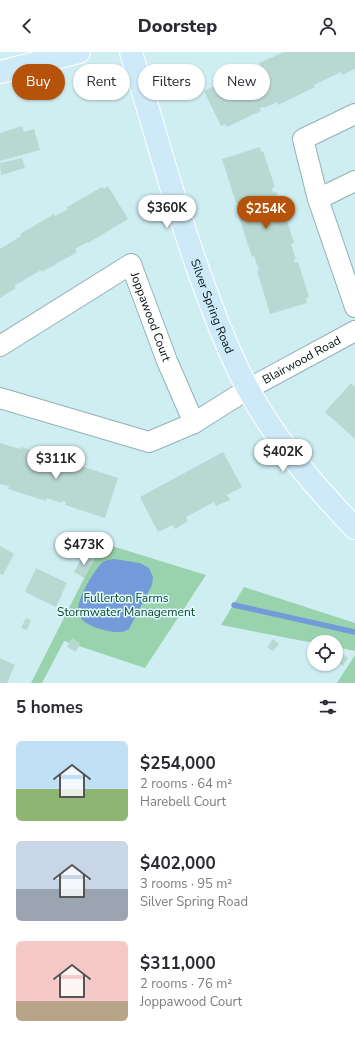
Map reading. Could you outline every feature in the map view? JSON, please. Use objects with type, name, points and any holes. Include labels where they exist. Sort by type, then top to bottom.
[{"type":"main road","points":[[0,72],[79,52]]},
{"type":"main road","name":"Silver Spring Road","points":[[131,52],[194,259],[225,342],[248,389],[275,433],[299,467],[329,502],[355,528]]},
{"type":"street","points":[[355,114],[303,139],[318,198],[355,307]]},
{"type":"street","points":[[318,198],[355,181]]},
{"type":"street","name":"Joppawood Court","points":[[0,346],[131,264],[167,361],[194,423]]},
{"type":"street","name":"Blairwood Road","points":[[248,389],[355,332]]},
{"type":"street","points":[[0,398],[149,442],[194,423],[248,389]]},
{"type":"green space","name":"Fullerton Farms Stormwater Management","points":[[102,543],[206,575],[145,668],[64,641],[42,683],[31,683]]},
{"type":"green space","points":[[244,587],[355,623],[355,651],[343,648],[343,635],[307,635],[307,642],[221,625]]},
{"type":"green space","points":[[355,655],[355,683],[337,683]]},
{"type":"water","points":[[114,559],[140,563],[149,568],[153,577],[152,585],[129,629],[121,632],[97,628],[91,625],[82,619],[78,610],[81,596],[97,569],[106,560]]},
{"type":"building","points":[[284,52],[355,52],[355,69],[342,75],[341,72],[314,85],[315,87],[278,105],[277,102],[264,108],[260,108],[261,111],[227,127],[225,124],[221,126],[205,91],[213,87],[213,100],[270,100],[270,64],[259,63]]},
{"type":"building","points":[[22,126],[24,132],[34,129],[40,150],[0,161],[0,133]]},
{"type":"building","points":[[260,147],[261,152],[263,151],[275,187],[272,188],[273,193],[276,192],[280,205],[282,204],[294,243],[291,244],[296,259],[294,259],[295,263],[298,262],[309,297],[306,298],[307,303],[270,314],[257,271],[259,270],[254,256],[252,257],[239,217],[242,216],[238,203],[236,203],[222,159]]},
{"type":"building","points":[[22,158],[25,168],[1,175],[0,163]]},
{"type":"building","points":[[108,186],[128,219],[75,249],[77,252],[42,272],[41,270],[14,286],[16,288],[0,298],[0,249],[21,236],[20,234],[54,214],[55,216],[68,209],[67,207],[102,187],[104,189]]},
{"type":"building","points":[[351,383],[355,387],[355,439],[325,412]]},
{"type":"building","points":[[0,443],[20,449],[21,447],[60,459],[59,461],[74,466],[75,464],[118,478],[105,518],[65,505],[66,502],[62,501],[61,503],[47,498],[46,501],[8,489],[9,486],[0,484]]},
{"type":"building","points":[[223,452],[242,487],[227,495],[230,500],[216,506],[214,502],[186,517],[188,521],[175,529],[173,525],[158,532],[140,497]]},
{"type":"building","points":[[79,541],[88,545],[85,553],[75,550]]},
{"type":"building","points":[[0,546],[14,554],[3,575],[0,574]]},
{"type":"building","points":[[84,554],[94,560],[84,578],[74,572]]},
{"type":"building","points":[[36,568],[67,583],[56,607],[25,592]]},
{"type":"building","points":[[26,618],[31,620],[27,630],[21,628]]},
{"type":"building","points":[[72,638],[80,643],[76,652],[67,647]]},
{"type":"building","points":[[273,639],[279,644],[273,651],[267,647]]},
{"type":"building","points":[[343,654],[348,658],[343,666]]},
{"type":"building","points":[[0,658],[15,665],[7,683],[0,683]]},
{"type":"waterway","points":[[234,605],[355,632]]}]
